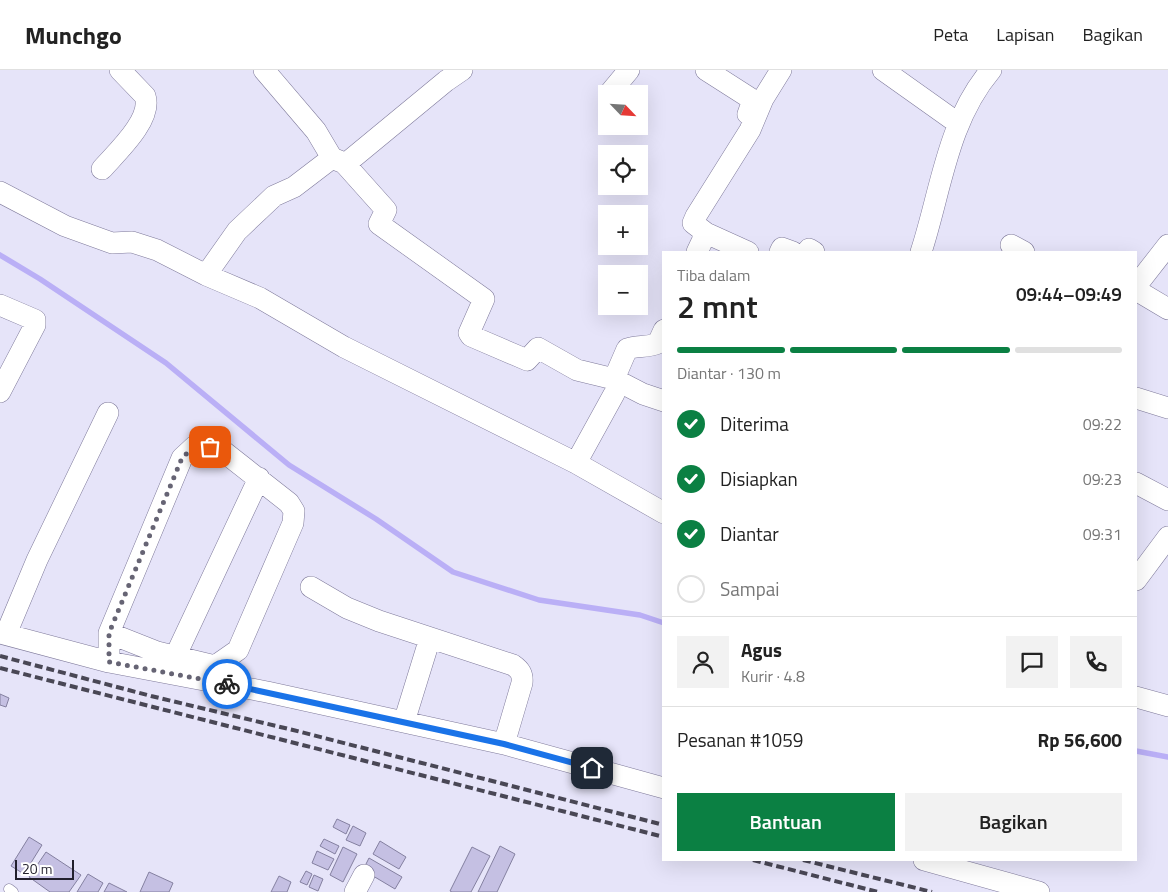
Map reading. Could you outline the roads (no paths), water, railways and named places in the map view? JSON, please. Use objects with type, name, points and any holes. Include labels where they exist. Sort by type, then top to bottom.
[{"type":"street","points":[[102,169],[143,119],[147,101],[145,96],[120,70]]},
{"type":"street","points":[[264,70],[316,131],[338,161],[386,210],[379,224],[484,299],[469,332],[471,336],[526,360],[538,348],[577,370],[614,386],[662,400]]},
{"type":"street","points":[[206,275],[237,231],[274,196],[294,187],[338,161],[349,161],[446,80],[462,70]]},
{"type":"street","points":[[616,85],[629,70]]},
{"type":"street","points":[[706,70],[753,100],[748,114],[755,120]]},
{"type":"street","points":[[743,251],[701,243],[693,223],[755,120],[764,99],[781,70]]},
{"type":"street","points":[[883,70],[959,124]]},
{"type":"street","points":[[921,251],[933,214],[945,160],[959,124],[991,70]]},
{"type":"street","points":[[0,192],[65,226],[112,243],[132,242],[157,250],[206,275],[260,298],[344,347],[661,507]]},
{"type":"street","points":[[1137,285],[1168,245]]},
{"type":"street","points":[[1137,291],[1168,310]]},
{"type":"street","points":[[0,305],[35,320],[35,325],[0,392]]},
{"type":"street","points":[[576,463],[614,386],[627,350],[634,346],[651,347],[658,343],[662,334]]},
{"type":"street","points":[[1137,398],[1168,408]]},
{"type":"street","points":[[108,413],[36,560],[3,634],[109,662],[267,692],[504,744],[662,787]]},
{"type":"street","points":[[109,633],[157,652],[215,666],[238,650],[293,523],[294,512],[288,503],[219,448],[195,446],[182,458],[109,633],[109,662]]},
{"type":"street","points":[[175,657],[259,478]]},
{"type":"street","points":[[1137,484],[1168,500]]},
{"type":"street","points":[[1137,579],[1168,538]]},
{"type":"street","points":[[311,587],[347,608],[513,665],[519,669],[523,676],[522,683],[504,744]]},
{"type":"street","points":[[404,722],[430,638]]},
{"type":"street","points":[[1137,697],[1168,706]]},
{"type":"street","points":[[928,861],[1039,892]]},
{"type":"waterway","points":[[0,255],[40,279],[166,363],[289,465],[376,519],[453,572],[539,600],[640,615],[662,622]]},
{"type":"waterway","points":[[1137,751],[1168,757]]},
{"type":"railway","points":[[0,656],[151,696],[293,730],[662,824]]},
{"type":"railway","points":[[0,668],[662,836]]},
{"type":"railway","points":[[757,861],[878,892]]},
{"type":"railway","points":[[807,861],[932,892]]}]
